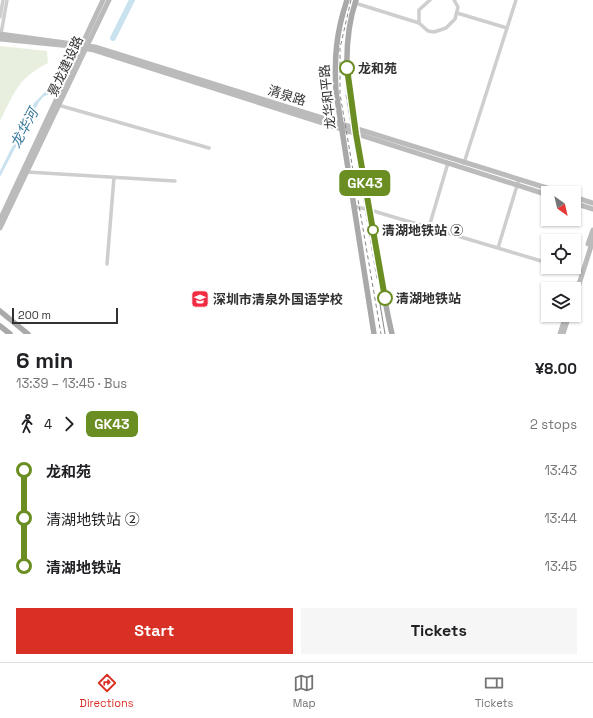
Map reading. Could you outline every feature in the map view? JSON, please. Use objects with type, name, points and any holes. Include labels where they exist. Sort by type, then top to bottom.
[{"type":"main road","name":"景龙建设路","points":[[85,47],[103,0]]},
{"type":"main road","name":"景龙建设路","points":[[0,220],[109,0]]},
{"type":"main road","name":"龙华和平路","points":[[347,0],[336,41],[334,58],[340,123],[352,188],[353,206],[374,334]]},
{"type":"main road","name":"龙华和平路","points":[[356,1],[350,21],[347,58],[356,134],[392,334]]},
{"type":"main road","name":"清泉路","points":[[0,36],[85,47],[355,127],[541,186]]},
{"type":"main road","name":"清泉路","points":[[85,47],[541,193]]},
{"type":"main road","name":"景龙建设路","points":[[0,228],[57,105]]},
{"type":"main road","points":[[581,199],[593,203]]},
{"type":"main road","points":[[581,205],[593,209]]},
{"type":"main road","points":[[581,266],[593,230]]},
{"type":"main road","points":[[580,282],[593,240]]},
{"type":"main road","points":[[0,312],[28,334]]},
{"type":"main road","points":[[560,334],[564,322]]},
{"type":"main road","points":[[563,334],[567,322]]},
{"type":"main road","points":[[0,326],[10,334]]},
{"type":"street","points":[[0,17],[3,0]]},
{"type":"street","points":[[0,36],[6,0]]},
{"type":"street","points":[[419,23],[419,10],[430,0]]},
{"type":"street","points":[[356,1],[419,23],[428,31],[440,31],[450,25],[457,13],[458,7],[454,0]]},
{"type":"street","points":[[463,168],[516,0]]},
{"type":"street","points":[[457,13],[507,28]]},
{"type":"street","points":[[57,105],[209,148]]},
{"type":"street","points":[[429,227],[448,163]]},
{"type":"street","points":[[27,172],[174,181]]},
{"type":"street","points":[[107,264],[114,177]]},
{"type":"street","points":[[498,248],[519,179]]},
{"type":"street","points":[[353,206],[541,261]]},
{"type":"green space","points":[[0,46],[47,51],[48,63],[30,74],[18,87],[0,121]]},
{"type":"water","points":[[56,87],[55,91],[43,97],[39,102],[0,177],[0,171],[34,103],[46,91]]},
{"type":"waterway","name":"龙华河","points":[[113,38],[132,0]]},
{"type":"tram line","points":[[380,304],[385,334]]},
{"type":"railway","points":[[351,0],[340,48],[340,94],[381,334]]},
{"type":"railway","points":[[346,95],[377,279]]},
{"type":"bus line","name":"GK43","points":[[347,68],[356,134],[385,298]]},
{"type":"place","name":"龙和苑","points":[[347,68]]},
{"type":"place","name":"清湖地铁站 ②","points":[[373,230]]},
{"type":"place","name":"清湖地铁站","points":[[385,298]]},
{"type":"place","name":"深圳市清泉外国语学校","points":[[200,299]]}]
